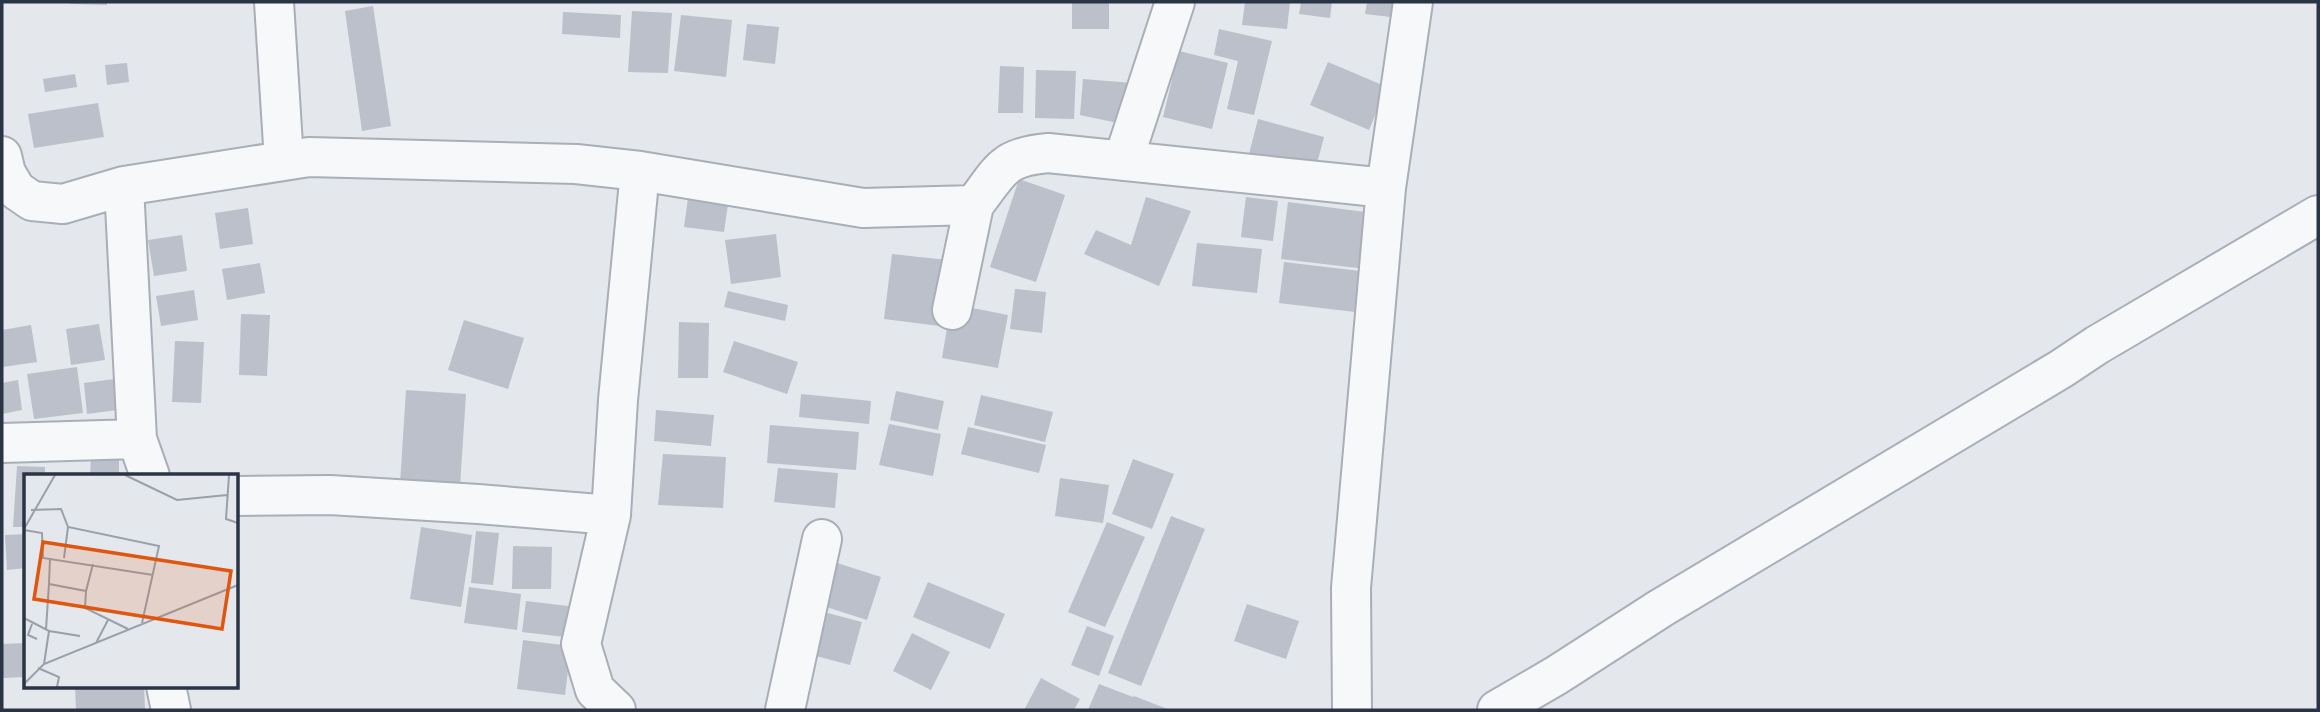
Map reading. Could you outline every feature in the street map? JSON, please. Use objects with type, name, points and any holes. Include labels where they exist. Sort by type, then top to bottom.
[{"type":"street","points":[[274,2],[284,160]]},
{"type":"street","points":[[1124,161],[1175,2]]},
{"type":"street","points":[[1352,710],[1351,588],[1386,188],[1413,2]]},
{"type":"street","points":[[952,310],[974,205],[1004,165],[1023,155],[1048,153],[1386,188]]},
{"type":"street","points":[[2,156],[5,173],[16,190],[32,201],[63,204],[124,186],[309,157],[576,164],[640,171],[863,208],[974,205]]},
{"type":"street","points":[[616,710],[594,690],[581,644],[611,515],[618,400],[640,171]]},
{"type":"street","points":[[124,186],[136,439],[149,474]]},
{"type":"street","points":[[1497,710],[2097,345],[2318,215]]},
{"type":"street","points":[[2,443],[136,439]]},
{"type":"street","points":[[238,496],[330,495],[611,515]]},
{"type":"street","points":[[785,710],[822,540]]},
{"type":"street","points":[[166,688],[171,710]]},
{"type":"building","points":[[107,2],[107,5],[70,4]]},
{"type":"building","points":[[1072,2],[1109,2],[1109,29],[1072,29]]},
{"type":"building","points":[[1245,2],[1290,2],[1287,29],[1242,25]]},
{"type":"building","points":[[1301,2],[1332,2],[1330,18],[1299,14]]},
{"type":"building","points":[[1367,2],[1409,2],[1407,19],[1365,14]]},
{"type":"building","points":[[373,6],[391,126],[362,131],[345,11]]},
{"type":"building","points":[[632,11],[672,13],[668,73],[628,72]]},
{"type":"building","points":[[563,12],[621,15],[620,38],[562,34]]},
{"type":"building","points":[[681,15],[732,20],[726,77],[674,71]]},
{"type":"building","points":[[747,24],[779,27],[775,64],[743,60]]},
{"type":"building","points":[[1219,29],[1272,41],[1254,115],[1227,109],[1238,61],[1214,55]]},
{"type":"building","points":[[1179,51],[1228,63],[1212,129],[1163,117]]},
{"type":"building","points":[[1328,62],[1387,87],[1369,130],[1310,105]]},
{"type":"building","points":[[127,63],[129,82],[107,85],[105,65]]},
{"type":"building","points":[[1000,66],[1024,67],[1023,113],[998,113]]},
{"type":"building","points":[[1036,70],[1076,71],[1074,119],[1035,118]]},
{"type":"building","points":[[75,74],[77,87],[45,92],[43,79]]},
{"type":"building","points":[[1083,79],[1133,83],[1127,125],[1080,115]]},
{"type":"building","points":[[98,103],[104,137],[34,148],[28,114]]},
{"type":"building","points":[[1258,119],[1324,137],[1314,175],[1248,158]]},
{"type":"building","points":[[1019,179],[1065,195],[1036,282],[990,267]]},
{"type":"building","points":[[689,191],[729,197],[724,232],[684,227]]},
{"type":"building","points":[[1146,197],[1191,211],[1159,286],[1084,254],[1096,230],[1131,245]]},
{"type":"building","points":[[1246,197],[1278,201],[1273,241],[1241,237]]},
{"type":"building","points":[[1288,202],[1373,213],[1366,269],[1281,259]]},
{"type":"building","points":[[248,208],[253,244],[220,249],[215,213]]},
{"type":"building","points":[[776,234],[781,277],[731,284],[725,240]]},
{"type":"building","points":[[182,235],[187,271],[154,276],[148,240]]},
{"type":"building","points":[[1197,243],[1262,249],[1257,293],[1192,286]]},
{"type":"building","points":[[892,254],[947,260],[939,326],[884,319]]},
{"type":"building","points":[[1284,262],[1360,271],[1355,312],[1279,303]]},
{"type":"building","points":[[260,263],[265,293],[227,300],[222,269]]},
{"type":"building","points":[[1015,289],[1046,292],[1042,333],[1010,329]]},
{"type":"building","points":[[194,290],[198,320],[161,326],[156,296]]},
{"type":"building","points":[[728,291],[788,305],[785,321],[724,307]]},
{"type":"building","points":[[967,307],[1008,315],[998,368],[942,358],[949,316]]},
{"type":"building","points":[[241,314],[270,315],[267,376],[239,375]]},
{"type":"building","points":[[464,320],[524,338],[508,389],[448,370]]},
{"type":"building","points":[[679,322],[709,323],[708,378],[678,378]]},
{"type":"building","points":[[99,324],[105,360],[71,365],[66,329]]},
{"type":"building","points":[[31,325],[37,362],[3,367],[2,330]]},
{"type":"building","points":[[175,341],[204,342],[201,403],[172,402]]},
{"type":"building","points":[[734,341],[798,362],[787,394],[723,372]]},
{"type":"building","points":[[77,367],[83,413],[34,419],[27,374]]},
{"type":"building","points":[[122,378],[125,409],[87,414],[84,383]]},
{"type":"building","points":[[18,380],[22,410],[2,414],[2,383]]},
{"type":"building","points":[[406,390],[466,394],[460,487],[400,484]]},
{"type":"building","points":[[896,391],[944,401],[938,430],[890,420]]},
{"type":"building","points":[[801,394],[871,401],[869,424],[799,417]]},
{"type":"building","points":[[981,395],[1053,412],[1045,442],[974,425]]},
{"type":"building","points":[[656,410],[714,415],[711,446],[654,441]]},
{"type":"building","points":[[889,424],[941,434],[933,476],[879,465]]},
{"type":"building","points":[[770,425],[859,432],[856,470],[767,463]]},
{"type":"building","points":[[968,427],[1046,445],[1039,473],[961,454]]},
{"type":"building","points":[[663,454],[726,457],[723,508],[658,505]]},
{"type":"building","points":[[91,458],[119,459],[119,474],[90,474]]},
{"type":"building","points":[[1133,459],[1174,474],[1152,529],[1112,514]]},
{"type":"building","points":[[17,466],[45,467],[45,474],[24,474],[24,527],[13,527]]},
{"type":"building","points":[[778,468],[838,473],[835,508],[774,502]]},
{"type":"building","points":[[1060,478],[1109,485],[1103,523],[1055,516]]},
{"type":"building","points":[[1171,516],[1205,529],[1141,686],[1108,673]]},
{"type":"building","points":[[1107,522],[1145,537],[1105,627],[1068,612]]},
{"type":"building","points":[[421,527],[472,535],[461,607],[410,599]]},
{"type":"building","points":[[476,531],[499,533],[493,585],[471,583]]},
{"type":"building","points":[[24,534],[24,568],[7,570],[5,535]]},
{"type":"building","points":[[513,546],[552,547],[551,589],[512,589]]},
{"type":"building","points":[[831,561],[881,577],[867,620],[817,604]]},
{"type":"building","points":[[928,582],[1005,614],[990,649],[913,617]]},
{"type":"building","points":[[469,587],[521,594],[517,630],[464,623]]},
{"type":"building","points":[[526,601],[568,606],[565,637],[522,632]]},
{"type":"building","points":[[1247,604],[1299,621],[1286,659],[1234,641]]},
{"type":"building","points":[[816,610],[862,622],[850,665],[805,653]]},
{"type":"building","points":[[1087,626],[1114,636],[1099,676],[1071,665]]},
{"type":"building","points":[[912,633],[950,652],[931,690],[893,671]]},
{"type":"building","points":[[523,640],[571,646],[565,695],[517,689]]},
{"type":"building","points":[[24,643],[24,677],[2,678],[2,644]]},
{"type":"building","points":[[1041,678],[1080,699],[1074,710],[1024,710]]},
{"type":"building","points":[[1099,684],[1134,696],[1170,710],[1088,710]]},
{"type":"building","points":[[75,688],[144,688],[145,709],[76,710]]}]
